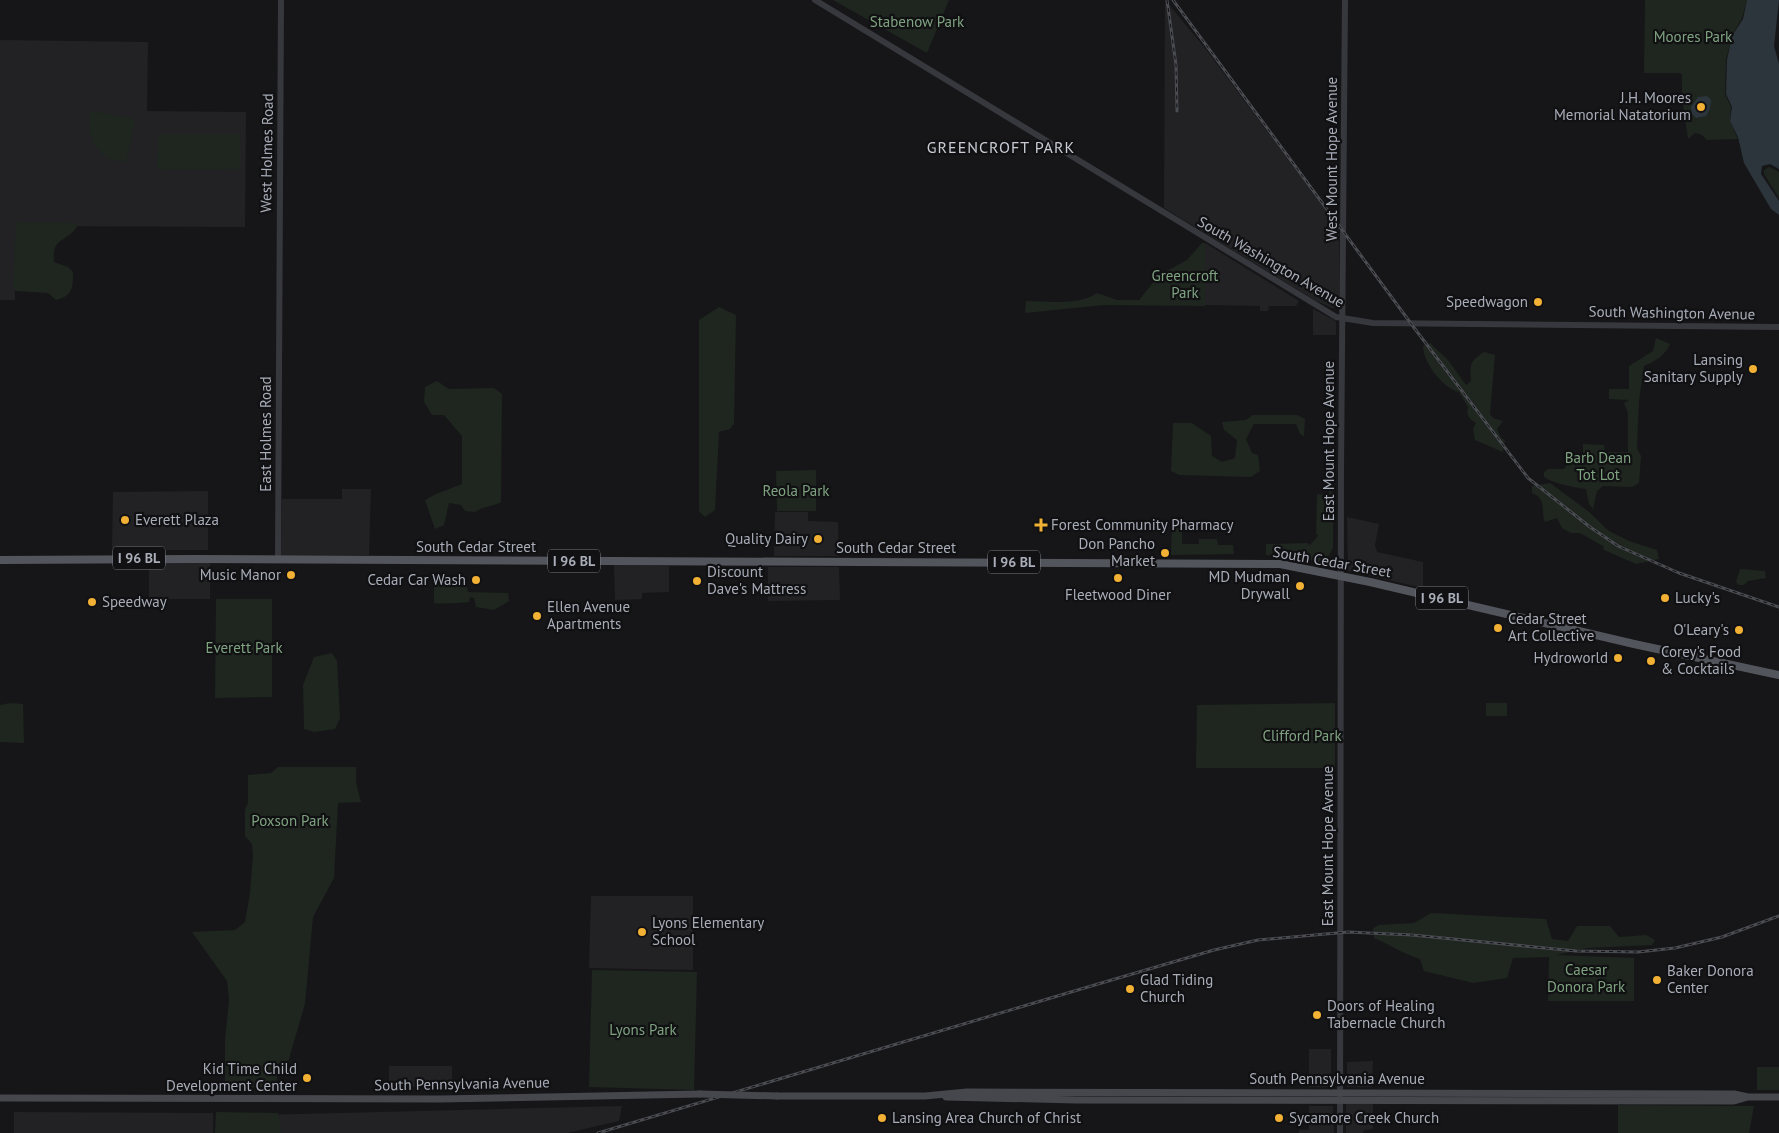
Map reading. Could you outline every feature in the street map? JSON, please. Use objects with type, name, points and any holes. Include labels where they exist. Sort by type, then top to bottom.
[{"type":"main road","name":"South Cedar Street","points":[[0,560],[1250,563],[1290,565],[1779,675]]},
{"type":"main road","name":"South Pennsylvania Avenue","points":[[0,1098],[440,1099],[619,1094],[925,1096],[976,1099],[1340,1095],[1734,1094],[1748,1097],[1779,1098]]},
{"type":"street","name":"West Holmes Road","points":[[278,307],[281,0]]},
{"type":"street","name":"South Washington Avenue","points":[[815,0],[1317,307],[1343,318],[1373,323],[1779,327]]},
{"type":"street","name":"West Mount Hope Avenue","points":[[1343,318],[1345,0]]},
{"type":"street","name":"East Holmes Road","points":[[278,307],[278,560]]},
{"type":"street","name":"East Mount Hope Avenue","points":[[1340,1133],[1343,318]]},
{"type":"shaded area","points":[[1165,0],[1205,48],[1339,227],[1339,303],[1336,307],[1332,308],[1316,301],[1164,208]]},
{"type":"shaded area","points":[[1747,0],[1779,0],[1774,46],[1779,64],[1779,169],[1770,164],[1762,166],[1761,174],[1779,201],[1779,215],[1771,209],[1744,163],[1738,137],[1730,121],[1732,107],[1726,94],[1727,60],[1732,36],[1743,19]]},
{"type":"shaded area","points":[[0,40],[148,42],[147,111],[246,112],[245,227],[16,226],[15,300],[0,300]]},
{"type":"shaded area","name":"J.H. Moores Memorial Natatorium","points":[[1707,96],[1711,100],[1710,109],[1706,116],[1696,118],[1692,114],[1691,107],[1698,97]]},
{"type":"shaded area","points":[[1205,243],[1299,301],[1296,306],[1269,306],[1268,311],[1260,311],[1260,306],[1205,305]]},
{"type":"shaded area","points":[[1313,309],[1336,321],[1336,335],[1313,335]]},
{"type":"shaded area","points":[[342,489],[371,489],[369,555],[281,556],[282,499],[342,499]]},
{"type":"shaded area","points":[[208,491],[208,550],[112,550],[113,492]]},
{"type":"shaded area","points":[[775,512],[808,512],[808,521],[838,522],[839,556],[774,556]]},
{"type":"shaded area","points":[[1347,517],[1379,524],[1375,545],[1377,552],[1423,562],[1423,586],[1419,587],[1348,571]]},
{"type":"shaded area","points":[[149,562],[210,563],[210,599],[149,599]]},
{"type":"shaded area","points":[[614,565],[669,566],[669,592],[642,593],[642,599],[615,600]]},
{"type":"shaded area","points":[[768,567],[839,567],[840,600],[768,601]]},
{"type":"shaded area","name":"Lyons Elementary School","points":[[591,896],[693,896],[693,970],[589,968]]},
{"type":"shaded area","points":[[1309,1049],[1331,1049],[1331,1087],[1309,1087]]},
{"type":"shaded area","points":[[1373,1061],[1372,1087],[1347,1087],[1347,1062]]},
{"type":"shaded area","points":[[389,1066],[452,1066],[452,1087],[389,1087]]},
{"type":"shaded area","points":[[1346,1103],[1373,1104],[1373,1129],[1364,1130],[1363,1133],[1346,1133]]},
{"type":"shaded area","points":[[622,1106],[619,1121],[567,1133],[263,1133],[259,1115]]},
{"type":"shaded area","points":[[1309,1106],[1333,1106],[1334,1133],[1299,1133],[1299,1130],[1309,1130]]},
{"type":"shaded area","points":[[14,1112],[213,1113],[213,1133],[14,1133]]},
{"type":"green space","name":"Stabenow Park","points":[[833,0],[949,0],[927,53]]},
{"type":"green space","name":"Moores Park","points":[[1645,0],[1747,0],[1742,18],[1732,36],[1726,60],[1725,94],[1731,107],[1730,121],[1738,139],[1707,140],[1702,135],[1695,133],[1688,139],[1682,97],[1682,75],[1680,73],[1644,73]]},
{"type":"green space","points":[[91,111],[131,118],[135,122],[126,162],[116,161],[107,157],[95,146],[90,130]]},
{"type":"green space","points":[[158,134],[240,134],[240,169],[157,170]]},
{"type":"green space","points":[[1769,167],[1779,172],[1779,198],[1764,174],[1764,170]]},
{"type":"green space","points":[[16,222],[76,223],[77,227],[57,244],[54,254],[54,262],[68,267],[73,272],[71,290],[66,296],[56,300],[48,293],[16,291],[13,288]]},
{"type":"green space","name":"Greencroft Park","points":[[1202,243],[1205,243],[1205,306],[1104,305],[1025,313],[1026,301],[1081,300],[1097,293],[1117,300],[1139,300],[1159,275],[1187,260]]},
{"type":"green space","points":[[719,307],[736,315],[734,424],[730,429],[719,432],[715,510],[705,517],[699,511],[699,320]]},
{"type":"green space","name":"Barb Dean Tot Lot","points":[[1656,338],[1670,344],[1666,352],[1659,358],[1644,366],[1639,401],[1637,448],[1641,456],[1639,483],[1632,487],[1603,486],[1597,491],[1593,509],[1589,504],[1586,489],[1553,481],[1544,477],[1544,472],[1548,469],[1564,469],[1573,457],[1583,454],[1583,444],[1604,445],[1605,452],[1628,452],[1628,413],[1624,403],[1629,400],[1609,399],[1609,389],[1629,389],[1629,366],[1653,351]]},
{"type":"green space","points":[[1430,343],[1448,360],[1466,385],[1471,381],[1473,361],[1484,352],[1495,355],[1490,414],[1493,418],[1503,421],[1497,429],[1501,438],[1505,440],[1503,452],[1475,440],[1473,429],[1476,423],[1469,416],[1467,412],[1468,407],[1459,392],[1447,386],[1435,374],[1426,360],[1423,346]]},
{"type":"green space","points":[[437,381],[449,389],[494,388],[502,394],[501,502],[475,512],[465,511],[461,505],[449,503],[444,525],[435,529],[425,500],[462,484],[462,436],[444,415],[432,415],[424,402],[425,387]]},
{"type":"green space","points":[[1253,415],[1297,415],[1305,419],[1304,436],[1300,434],[1296,424],[1254,424],[1246,439],[1252,453],[1258,455],[1260,471],[1251,477],[1179,475],[1171,471],[1173,423],[1192,423],[1211,436],[1212,456],[1222,462],[1235,458],[1237,440],[1224,430],[1222,422],[1246,420]]},
{"type":"green space","name":"Reola Park","points":[[816,470],[816,511],[777,511],[776,471]]},
{"type":"green space","points":[[1329,478],[1333,478],[1333,548],[1325,563],[1284,555],[1266,555],[1266,544],[1307,543],[1310,545],[1318,536],[1316,533],[1317,494],[1329,495]]},
{"type":"green space","points":[[1550,483],[1588,511],[1609,531],[1629,541],[1657,550],[1659,559],[1636,564],[1604,550],[1603,546],[1580,533],[1571,533],[1562,528],[1557,518],[1545,522],[1542,502],[1532,493],[1532,486]]},
{"type":"green space","points":[[1182,519],[1182,544],[1199,544],[1199,539],[1217,539],[1218,545],[1233,545],[1234,554],[1171,555],[1172,522]]},
{"type":"green space","points":[[1740,569],[1765,571],[1766,578],[1748,581],[1744,585],[1739,585],[1736,582]]},
{"type":"green space","points":[[437,582],[466,583],[468,592],[508,593],[509,601],[494,610],[476,607],[474,598],[470,597],[469,602],[434,603],[434,588]]},
{"type":"green space","name":"Everett Park","points":[[216,599],[272,599],[272,697],[215,698]]},
{"type":"green space","points":[[332,653],[337,661],[340,718],[335,729],[314,732],[304,729],[303,685],[314,657]]},
{"type":"green space","points":[[10,703],[23,704],[24,743],[0,742],[0,705]]},
{"type":"green space","name":"Clifford Park","points":[[1335,703],[1335,768],[1196,768],[1197,705]]},
{"type":"green space","points":[[1486,703],[1507,703],[1507,716],[1486,716]]},
{"type":"green space","name":"Poxson Park","points":[[278,767],[356,767],[356,783],[361,802],[338,803],[334,878],[313,917],[305,1004],[288,1062],[279,1063],[276,1085],[272,1087],[225,1088],[225,1040],[229,1000],[227,981],[192,932],[235,930],[245,922],[250,893],[253,855],[252,844],[245,836],[248,775],[271,773]]},
{"type":"green space","name":"Caesar Donora Park","points":[[1431,913],[1546,919],[1552,939],[1568,941],[1577,926],[1610,926],[1619,937],[1646,935],[1655,940],[1652,945],[1587,948],[1557,955],[1634,958],[1634,1001],[1548,1001],[1549,957],[1513,958],[1507,978],[1473,983],[1424,971],[1420,959],[1374,938],[1373,928],[1379,925],[1414,923]]},
{"type":"green space","name":"Lyons Park","points":[[592,970],[697,972],[694,1090],[589,1087]]},
{"type":"green space","points":[[1757,1067],[1779,1067],[1779,1090],[1757,1090]]},
{"type":"green space","points":[[1618,1105],[1754,1106],[1749,1133],[1618,1133]]},
{"type":"green space","points":[[216,1112],[278,1113],[281,1133],[215,1133]]},
{"type":"railway","points":[[1167,0],[1176,65],[1177,111]]},
{"type":"railway","points":[[1173,0],[1415,329],[1528,478],[1590,527],[1618,546],[1679,573],[1779,607]]},
{"type":"railway","points":[[598,1133],[1214,950],[1258,940],[1348,932],[1412,935],[1576,951],[1638,952],[1675,948],[1722,937],[1779,916]]},
{"type":"place","name":"J.H. Moores Memorial Natatorium","points":[[1701,107]]},
{"type":"place","name":"Speedwagon","points":[[1538,302]]},
{"type":"place","name":"Lansing Sanitary Supply","points":[[1753,369]]},
{"type":"place","name":"Everett Plaza","points":[[125,520]]},
{"type":"place","name":"Forest Community Pharmacy","points":[[1041,525]]},
{"type":"place","name":"Quality Dairy","points":[[818,539]]},
{"type":"place","name":"Don Pancho Market","points":[[1165,553]]},
{"type":"place","name":"Music Manor","points":[[291,575]]},
{"type":"place","name":"Fleetwood Diner","points":[[1118,578]]},
{"type":"place","name":"Cedar Car Wash","points":[[476,580]]},
{"type":"place","name":"Discount Dave's Mattress","points":[[697,581]]},
{"type":"place","name":"MD Mudman Drywall","points":[[1300,586]]},
{"type":"place","name":"Lucky's","points":[[1665,598]]},
{"type":"place","name":"Speedway","points":[[92,602]]},
{"type":"place","name":"Ellen Avenue Apartments","points":[[537,616]]},
{"type":"place","name":"Cedar Street Art Collective","points":[[1498,628]]},
{"type":"place","name":"O'Leary's","points":[[1739,630]]},
{"type":"place","name":"Hydroworld","points":[[1618,658]]},
{"type":"place","name":"Corey's Food & Cocktails","points":[[1651,661]]},
{"type":"place","name":"Lyons Elementary School","points":[[642,932]]},
{"type":"place","name":"Baker Donora Center","points":[[1657,980]]},
{"type":"place","name":"Glad Tiding Church","points":[[1130,989]]},
{"type":"place","name":"Doors of Healing Tabernacle Church","points":[[1317,1015]]},
{"type":"place","name":"Kid Time Child Development Center","points":[[307,1078]]},
{"type":"place","name":"Lansing Area Church of Christ","points":[[882,1118]]},
{"type":"place","name":"Sycamore Creek Church","points":[[1279,1118]]},
{"type":"district","name":"GREENCROFT PARK","points":[[1001,147]]}]
